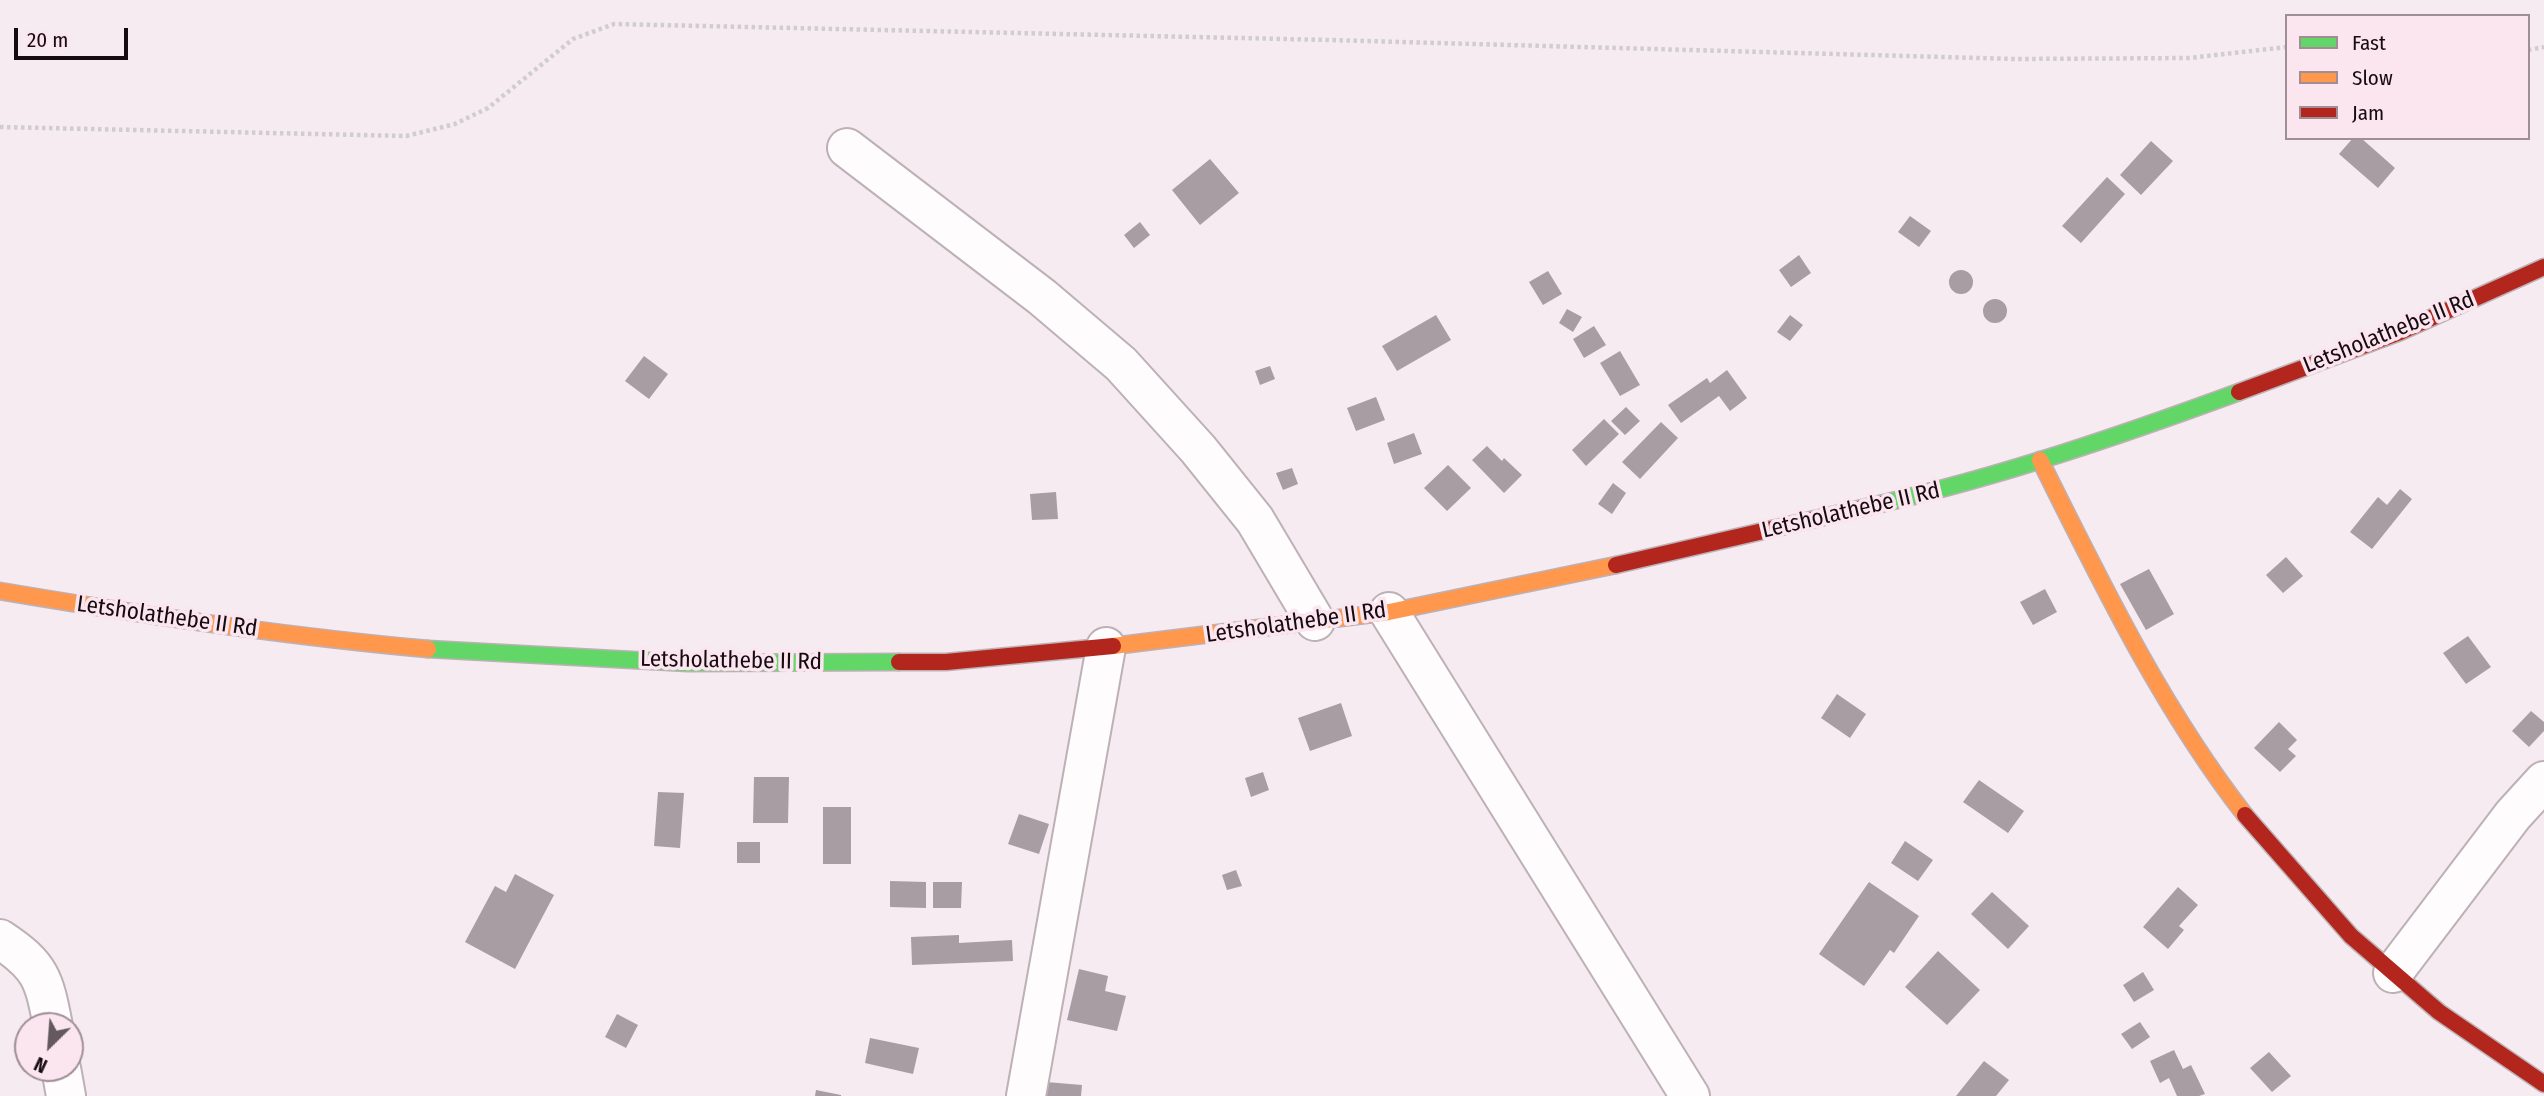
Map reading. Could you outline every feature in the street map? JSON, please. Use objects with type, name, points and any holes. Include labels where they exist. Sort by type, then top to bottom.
[{"type":"street","points":[[847,148],[1042,297],[1121,364],[1198,449],[1255,520],[1315,621]]},
{"type":"street","name":"Letsholathebe II Rd","points":[[0,591],[330,640],[675,663],[946,662],[1106,648],[1389,612],[1560,578],[1950,488],[2185,412],[2400,332],[2544,267]]},
{"type":"street","points":[[2040,460],[2128,635],[2219,782],[2260,835],[2351,936],[2393,973],[2439,1012],[2544,1084]]},
{"type":"street","points":[[1389,612],[1690,1096]]},
{"type":"street","points":[[1026,1096],[1106,648]]},
{"type":"street","points":[[2393,973],[2513,815],[2544,781]]},
{"type":"street","points":[[0,939],[22,954],[45,984],[50,1012]]},
{"type":"path","points":[[0,127],[406,136],[455,124],[488,108],[573,39],[614,24],[1302,39],[2015,59],[2189,58],[2285,47]]},
{"type":"building","points":[[2351,140],[2363,140],[2395,168],[2378,188],[2339,154]]},
{"type":"building","points":[[2151,141],[2173,161],[2141,195],[2120,175]]},
{"type":"building","points":[[1210,159],[1239,193],[1200,225],[1172,190]]},
{"type":"building","points":[[2107,177],[2125,194],[2081,243],[2062,226]]},
{"type":"building","points":[[1910,216],[1931,231],[1919,247],[1898,232]]},
{"type":"building","points":[[1140,222],[1150,235],[1134,248],[1124,235]]},
{"type":"building","points":[[1799,255],[1811,273],[1791,287],[1779,270]]},
{"type":"building","points":[[1961,270],[1972,277],[1973,282],[1966,293],[1961,294],[1950,287],[1949,282],[1956,271]]},
{"type":"building","points":[[1548,271],[1562,294],[1543,305],[1529,282]]},
{"type":"building","points":[[1995,299],[2003,303],[2007,311],[2003,319],[1995,323],[1987,319],[1983,311],[1987,303]]},
{"type":"building","points":[[1567,309],[1582,317],[1573,332],[1559,323]]},
{"type":"building","points":[[1436,315],[1451,340],[1397,371],[1382,346]]},
{"type":"building","points":[[1790,315],[1803,325],[1790,341],[1777,332]]},
{"type":"building","points":[[1594,326],[1606,345],[1584,358],[1573,339]]},
{"type":"building","points":[[1620,351],[1640,385],[1620,396],[1600,363]]},
{"type":"building","points":[[644,356],[668,374],[649,399],[625,381]]},
{"type":"building","points":[[1270,366],[1275,379],[1260,385],[1255,371]]},
{"type":"building","points":[[1727,370],[1747,398],[1730,411],[1719,396],[1681,423],[1668,405],[1707,378],[1710,383]]},
{"type":"building","points":[[1376,397],[1385,420],[1356,431],[1347,408]]},
{"type":"building","points":[[1626,407],[1640,421],[1625,435],[1611,421]]},
{"type":"building","points":[[1604,419],[1619,434],[1586,466],[1572,450]]},
{"type":"building","points":[[1661,422],[1678,438],[1640,479],[1622,462]]},
{"type":"building","points":[[1414,433],[1422,454],[1394,464],[1387,443]]},
{"type":"building","points":[[1487,446],[1522,475],[1504,493],[1472,460]]},
{"type":"building","points":[[1448,465],[1471,488],[1447,511],[1424,488]]},
{"type":"building","points":[[1292,468],[1298,484],[1283,490],[1276,473]]},
{"type":"building","points":[[1613,483],[1626,493],[1612,514],[1598,504]]},
{"type":"building","points":[[2400,489],[2412,499],[2372,549],[2350,532],[2378,497],[2387,505]]},
{"type":"building","points":[[1056,492],[1058,519],[1032,520],[1030,494]]},
{"type":"building","points":[[2286,557],[2303,576],[2283,593],[2266,575]]},
{"type":"building","points":[[2149,569],[2174,614],[2146,630],[2120,584]]},
{"type":"building","points":[[2045,589],[2057,612],[2033,625],[2020,602]]},
{"type":"building","points":[[2468,636],[2491,667],[2466,684],[2443,653]]},
{"type":"building","points":[[1837,694],[1866,714],[1850,738],[1821,718]]},
{"type":"building","points":[[1341,703],[1352,736],[1310,751],[1298,718]]},
{"type":"building","points":[[2531,711],[2544,722],[2544,731],[2529,747],[2512,731]]},
{"type":"building","points":[[2279,722],[2297,740],[2288,749],[2296,756],[2280,772],[2254,748]]},
{"type":"building","points":[[1263,772],[1269,790],[1251,797],[1245,778]]},
{"type":"building","points":[[754,777],[789,777],[788,823],[753,823]]},
{"type":"building","points":[[1979,780],[2024,811],[2008,833],[1963,802]]},
{"type":"building","points":[[658,792],[684,793],[680,848],[654,846]]},
{"type":"building","points":[[823,807],[851,807],[851,864],[823,864]]},
{"type":"building","points":[[1019,814],[1049,824],[1039,854],[1008,844]]},
{"type":"building","points":[[1905,841],[1933,860],[1918,881],[1891,863]]},
{"type":"building","points":[[737,842],[760,842],[760,863],[737,863]]},
{"type":"building","points":[[1236,870],[1242,886],[1227,890],[1222,875]]},
{"type":"building","points":[[515,874],[554,895],[515,969],[465,942],[495,886],[506,892]]},
{"type":"building","points":[[890,881],[926,882],[926,908],[890,907]]},
{"type":"building","points":[[933,882],[962,882],[961,908],[933,908]]},
{"type":"building","points":[[1869,882],[1919,916],[1894,953],[1890,950],[1864,986],[1819,954]]},
{"type":"building","points":[[2178,887],[2198,905],[2179,926],[2184,930],[2168,949],[2143,927]]},
{"type":"building","points":[[1992,892],[2029,926],[2008,949],[1971,914]]},
{"type":"building","points":[[959,935],[959,943],[1012,940],[1013,961],[912,965],[911,937]]},
{"type":"building","points":[[1938,951],[1980,990],[1947,1025],[1905,987]]},
{"type":"building","points":[[1079,969],[1108,976],[1105,991],[1126,996],[1117,1031],[1067,1020]]},
{"type":"building","points":[[2143,972],[2154,990],[2134,1002],[2123,985]]},
{"type":"building","points":[[617,1014],[638,1025],[626,1048],[605,1037]]},
{"type":"building","points":[[2140,1022],[2150,1037],[2132,1049],[2121,1034]]},
{"type":"building","points":[[870,1038],[919,1048],[913,1074],[865,1063]]},
{"type":"building","points":[[2174,1050],[2183,1069],[2191,1065],[2205,1094],[2177,1096],[2169,1078],[2160,1083],[2150,1061]]},
{"type":"building","points":[[2269,1052],[2291,1076],[2272,1092],[2250,1068]]},
{"type":"building","points":[[1984,1061],[2009,1080],[1996,1096],[1956,1096]]},
{"type":"building","points":[[1046,1082],[1082,1085],[1081,1096],[1045,1096]]},
{"type":"building","points":[[816,1090],[841,1095],[841,1096],[815,1096]]},
{"type":"traffic: fast","points":[[1880,504],[2061,454],[2239,392]]},
{"type":"traffic: fast","points":[[428,649],[688,663],[899,662]]},
{"type":"traffic: slow","points":[[2040,460],[2159,687],[2186,731],[2245,815]]},
{"type":"traffic: slow","points":[[1113,646],[1389,612],[1616,565]]},
{"type":"traffic: slow","points":[[0,591],[214,624],[428,649]]},
{"type":"traffic: jam","points":[[2239,392],[2400,332],[2544,267]]},
{"type":"traffic: jam","points":[[1616,565],[1880,504]]},
{"type":"traffic: jam","points":[[899,662],[946,662],[1113,646]]},
{"type":"traffic: jam","points":[[2245,815],[2351,936],[2439,1012],[2544,1084]]}]
